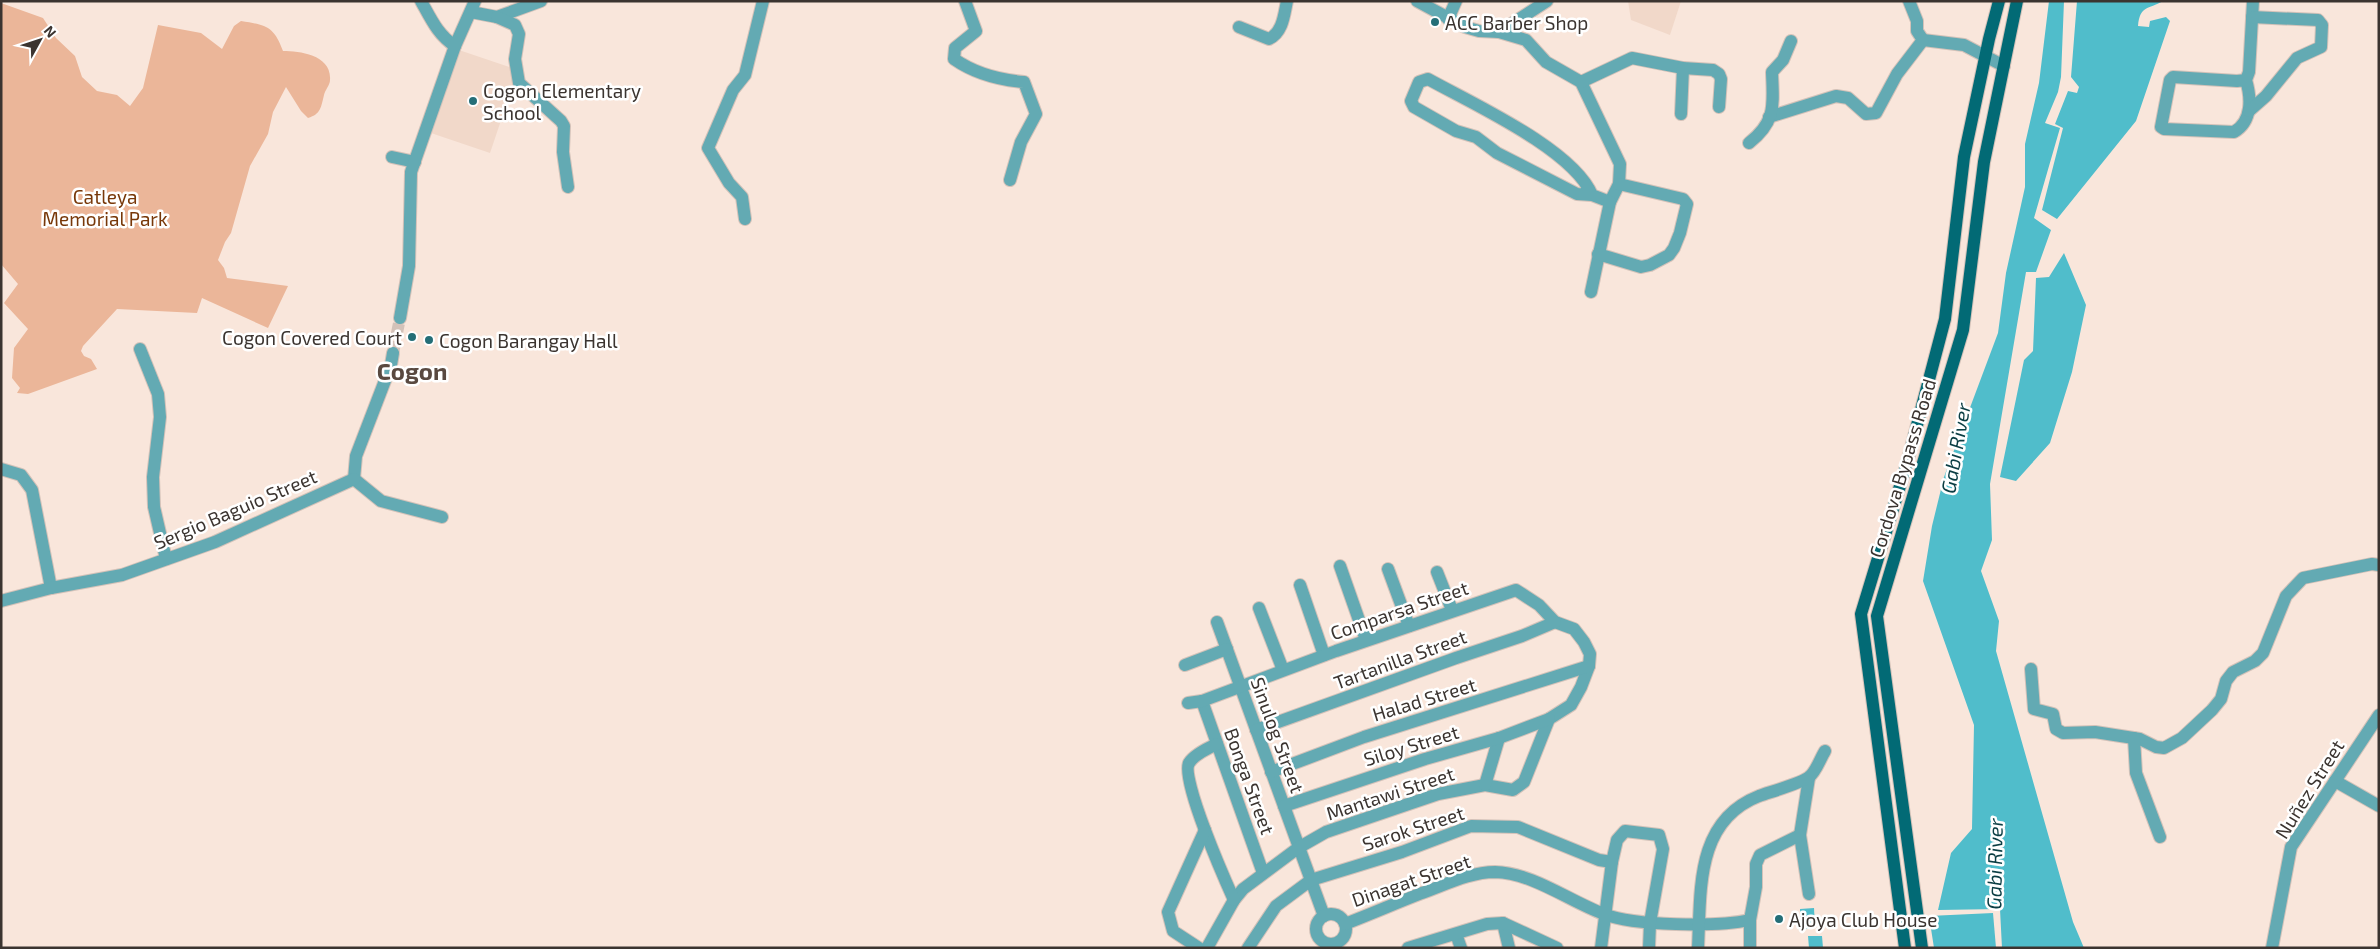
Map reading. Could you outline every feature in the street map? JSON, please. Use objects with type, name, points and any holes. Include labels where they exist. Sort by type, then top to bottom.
[{"type":"main road","name":"Cordova Bypass Road","points":[[1905,948],[1861,614],[1907,463],[1945,319],[1964,157],[1985,55],[1999,1]]},
{"type":"main road","name":"Cordova Bypass Road","points":[[1922,948],[1878,616],[1963,330],[1984,162],[2017,1]]},
{"type":"street","points":[[421,1],[436,28],[445,39],[455,46]]},
{"type":"street","points":[[497,17],[541,1]]},
{"type":"street","points":[[745,219],[742,198],[729,183],[708,148],[733,90],[745,75],[763,1]]},
{"type":"street","points":[[965,1],[976,31],[955,48],[954,59],[964,66],[992,76],[1024,82],[1036,114],[1021,142],[1010,180]]},
{"type":"street","points":[[1239,27],[1269,39],[1275,36],[1279,32],[1287,1]]},
{"type":"street","points":[[1417,1],[1448,19],[1479,31],[1498,32],[1530,42],[1546,62],[1581,82],[1620,164],[1619,184],[1610,202],[1591,292]]},
{"type":"street","points":[[1448,19],[1456,1]]},
{"type":"street","points":[[1498,32],[1547,1]]},
{"type":"street","points":[[1909,1],[1917,21],[1917,31],[1923,40],[1964,45],[2004,66]]},
{"type":"street","points":[[2246,80],[2173,77],[2170,80],[2160,123],[2164,129],[2234,132],[2246,120],[2249,111],[2246,80],[2249,72],[2252,1]]},
{"type":"street","points":[[400,318],[409,266],[411,172],[455,46],[473,6],[515,25],[519,34],[516,59],[519,83],[561,120],[564,126],[563,152],[568,187]]},
{"type":"street","points":[[2249,111],[2266,96],[2297,58],[2318,49],[2321,44],[2322,25],[2318,20],[2252,17]]},
{"type":"street","points":[[1769,118],[1836,96],[1848,98],[1866,114],[1876,113],[1897,74],[1923,40]]},
{"type":"street","points":[[1749,144],[1766,127],[1774,96],[1772,72],[1783,60],[1791,41]]},
{"type":"street","points":[[1581,82],[1632,58],[1683,68],[1713,70],[1719,74],[1721,79],[1719,107]]},
{"type":"street","points":[[1682,114],[1683,68]]},
{"type":"street","points":[[1592,195],[1587,184],[1546,144],[1428,79],[1420,82],[1411,101],[1414,107],[1456,131],[1476,137],[1497,153],[1577,194],[1592,195],[1610,202]]},
{"type":"street","points":[[392,156],[415,162]]},
{"type":"street","points":[[1598,254],[1642,267],[1650,265],[1669,255],[1680,233],[1687,204],[1683,199],[1619,184]]},
{"type":"street","points":[[140,349],[158,394],[160,417],[153,477],[154,507],[166,559]]},
{"type":"street","points":[[393,353],[391,365],[356,456],[354,478],[381,501],[442,517]]},
{"type":"street","points":[[1,469],[21,475],[32,490],[51,588]]},
{"type":"street","name":"Sergio Baguio Street","points":[[1,602],[51,588],[122,575],[214,542],[354,478]]},
{"type":"street","points":[[2031,669],[2032,705],[2037,710],[2053,714],[2056,729],[2063,733],[2095,732],[2134,738],[2156,747],[2164,748],[2182,738],[2212,710],[2220,699],[2226,681],[2233,672],[2255,661],[2263,653],[2286,596],[2303,578],[2372,564],[2379,565]]},
{"type":"street","points":[[1340,566],[1366,640]]},
{"type":"street","points":[[1388,569],[1409,626]]},
{"type":"street","points":[[1437,572],[1452,610]]},
{"type":"street","points":[[1300,586],[1324,655]]},
{"type":"street","name":"Comparsa Street","points":[[1188,703],[1202,701],[1240,685],[1366,640],[1516,590],[1539,605],[1555,622],[1574,629],[1590,654],[1589,666]]},
{"type":"street","points":[[1258,608],[1283,670]]},
{"type":"street","name":"Sinulog Street","points":[[1218,622],[1324,916]]},
{"type":"street","name":"Tartanilla Street","points":[[1256,730],[1522,636],[1555,622]]},
{"type":"street","points":[[1185,665],[1227,649]]},
{"type":"street","name":"Siloy Street","points":[[1284,806],[1425,759],[1499,738],[1549,719],[1570,705],[1581,688],[1589,666]]},
{"type":"street","name":"Halad Street","points":[[1271,772],[1364,737],[1589,666]]},
{"type":"street","name":"Bonga Street","points":[[1202,701],[1263,873]]},
{"type":"street","name":"Nuñez Street","points":[[2272,948],[2291,847],[2379,715]]},
{"type":"street","points":[[1499,738],[1485,785],[1508,790],[1521,786],[1549,719]]},
{"type":"street","points":[[2134,738],[2136,773],[2160,837]]},
{"type":"street","points":[[1217,744],[1206,749],[1189,763],[1187,774],[1205,830],[1234,900]]},
{"type":"street","points":[[1809,894],[1800,835],[1809,778],[1825,751]]},
{"type":"street","points":[[1698,948],[1704,869],[1710,840],[1725,817],[1756,797],[1809,778]]},
{"type":"street","points":[[2335,781],[2379,806]]},
{"type":"street","name":"Mantawi Street","points":[[1208,948],[1234,900],[1263,873],[1298,848],[1326,832],[1358,820],[1438,794],[1485,785]]},
{"type":"street","name":"Sarok Street","points":[[1248,948],[1276,906],[1311,880],[1402,852],[1471,826],[1518,827],[1599,860],[1612,862]]},
{"type":"street","points":[[1199,948],[1173,931],[1168,912],[1205,830]]},
{"type":"street","points":[[1601,948],[1612,862],[1617,840],[1625,831],[1659,836],[1663,849],[1650,923],[1649,948]]},
{"type":"street","points":[[1750,948],[1750,920],[1756,887],[1756,864],[1760,855],[1800,835]]},
{"type":"street","name":"Dinagat Street","points":[[1345,924],[1462,878],[1494,872],[1521,876],[1605,915],[1630,921],[1650,923],[1740,923],[1750,920]]},
{"type":"street","points":[[1335,915],[1345,924],[1345,932],[1339,945],[1315,943],[1316,924],[1324,916],[1335,915]]},
{"type":"street","points":[[1503,923],[1510,948]]},
{"type":"street","points":[[1411,947],[1487,924],[1503,923],[1557,948]]},
{"type":"street","points":[[1456,934],[1461,948]]},
{"type":"shaded area","points":[[1628,1],[1681,1],[1670,35],[1631,20]]},
{"type":"shaded area","name":"Cogon Elementary School","points":[[456,49],[518,70],[490,153],[428,132]]},
{"type":"green space","name":"Catleya Memorial Park","points":[[1,3],[43,18],[56,38],[75,56],[82,77],[97,91],[117,95],[130,106],[143,88],[158,25],[201,33],[222,49],[234,26],[241,21],[257,24],[268,28],[276,36],[283,51],[314,56],[326,65],[330,82],[320,110],[316,114],[308,118],[301,111],[286,87],[273,112],[268,134],[250,166],[231,233],[225,242],[218,260],[224,268],[227,278],[288,286],[268,328],[202,298],[197,313],[117,309],[83,346],[81,351],[84,356],[91,359],[97,369],[28,394],[17,393],[20,388],[12,378],[14,348],[28,329],[4,303],[18,284],[1,264]]},
{"type":"water","name":"Gabi River","points":[[2049,1],[2064,1],[2061,77],[2058,92],[2045,123],[2060,128],[2034,218],[2051,230],[2036,272],[2026,272],[1990,484],[1992,540],[1981,571],[1999,621],[1996,651],[2073,922],[2084,948],[2002,948],[2000,909],[1938,910],[1951,853],[1972,829],[1974,725],[1923,581],[1932,526],[1944,477],[1998,333],[2006,273],[2025,187],[2025,144],[2039,83]]},
{"type":"water","points":[[2077,1],[2163,1],[2143,11],[2138,26],[2149,27],[2150,21],[2166,17],[2170,21],[2136,121],[2057,219],[2042,210],[2063,128],[2055,124],[2068,91],[2077,93],[2079,87],[2071,77]]},
{"type":"water","points":[[2064,253],[2086,305],[2072,372],[2050,443],[2016,481],[2000,477],[2024,360],[2033,351],[2036,278],[2049,277]]},
{"type":"water","points":[[1814,908],[1815,928],[1801,929],[1800,909]]},
{"type":"water","points":[[1993,913],[1996,948],[1934,948],[1929,916]]},
{"type":"water","points":[[1808,936],[1822,936],[1823,948],[1809,948]]},
{"type":"tunnel","points":[[393,353],[400,318]]},
{"type":"place","name":"ACC Barber Shop","points":[[1435,22]]},
{"type":"place","name":"Cogon Elementary School","points":[[473,101]]},
{"type":"place","name":"Cogon Covered Court","points":[[412,337]]},
{"type":"place","name":"Cogon Barangay Hall","points":[[429,340]]},
{"type":"place","name":"Ajoya Club House","points":[[1779,919]]},
{"type":"district","name":"Cogon","points":[[412,370]]}]
